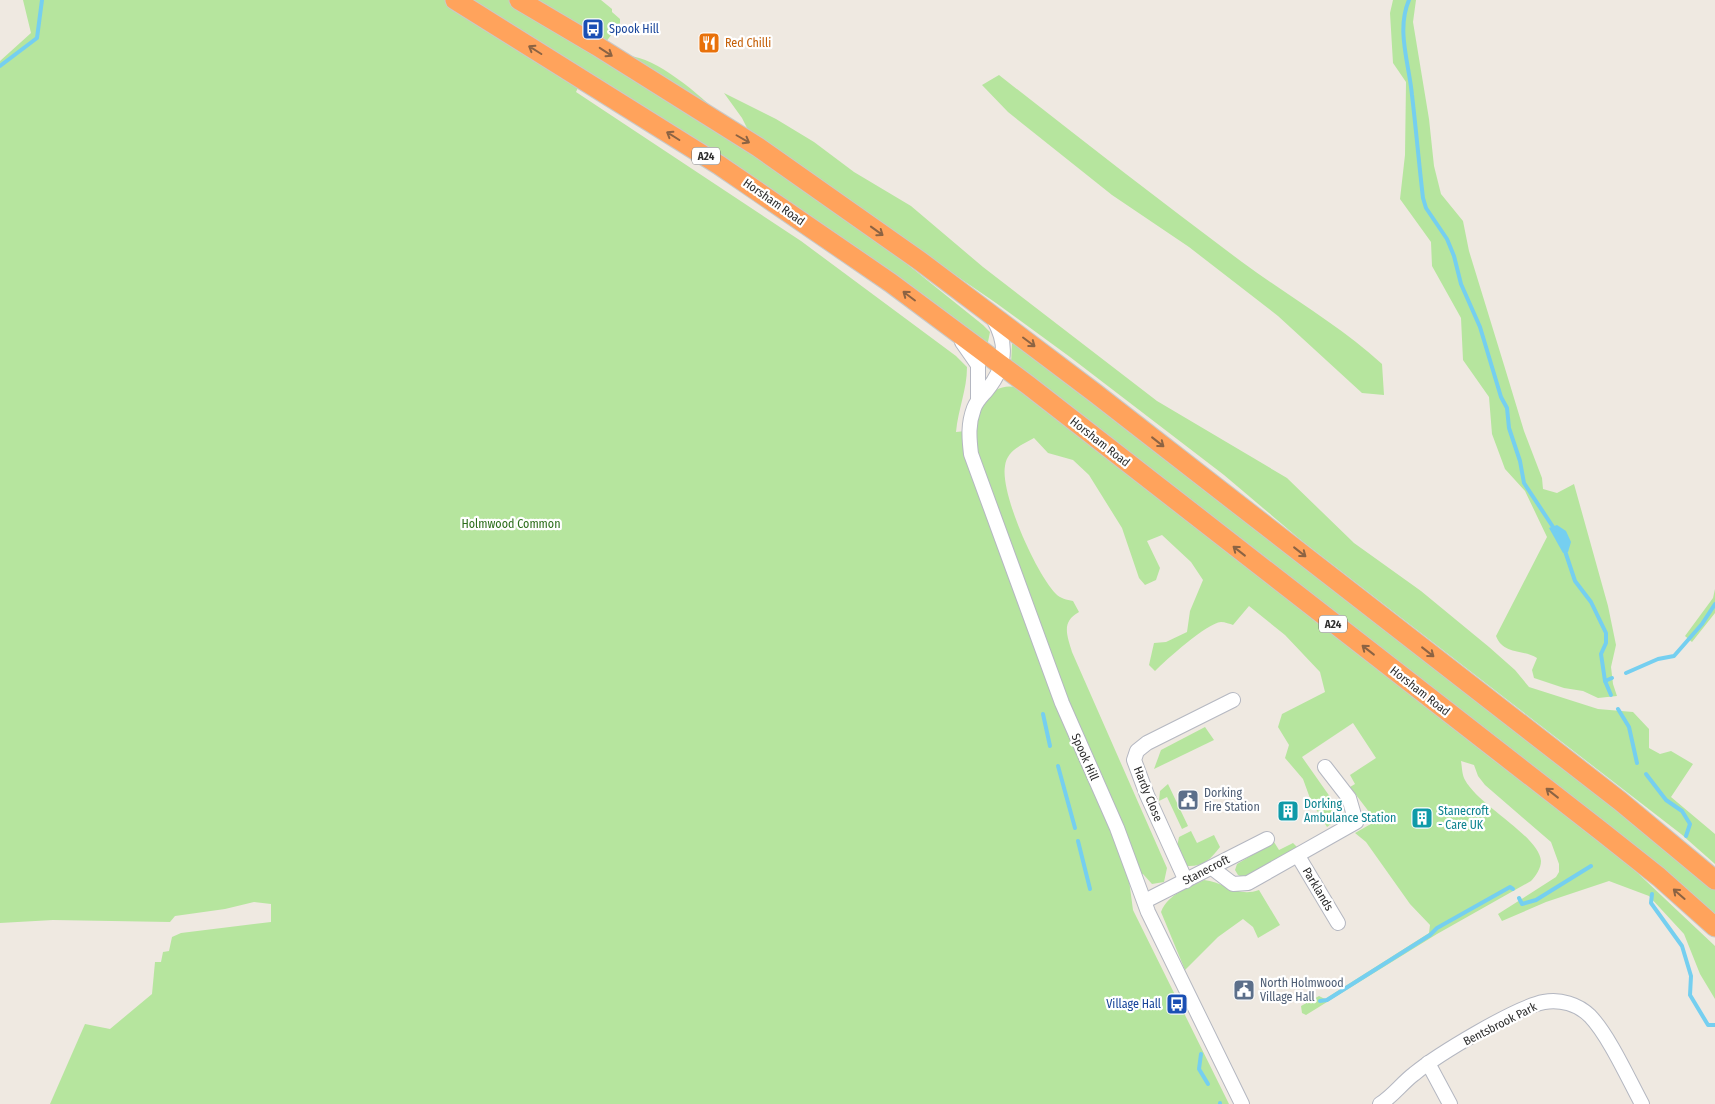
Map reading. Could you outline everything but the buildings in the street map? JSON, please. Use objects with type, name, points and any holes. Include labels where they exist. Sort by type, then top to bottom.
[{"type":"highway","name":"Horsham Road","points":[[454,0],[719,165],[891,283],[1002,366],[1601,831],[1715,926]]},
{"type":"highway","points":[[519,0],[598,46],[780,162],[990,313],[1620,801],[1715,880]]},
{"type":"street","name":"Spook Hill","points":[[978,399],[988,389],[1002,366],[1004,346],[1002,334],[990,313]]},
{"type":"street","name":"Spook Hill","points":[[948,326],[973,355],[978,365],[978,399],[968,427],[971,454],[1062,703],[1145,901],[1193,1007],[1242,1104]]},
{"type":"street","name":"Hardy Close","points":[[1186,881],[1147,795],[1134,760],[1137,751],[1147,743],[1233,700]]},
{"type":"street","name":"Parklands","points":[[1212,868],[1233,884],[1248,884],[1356,822],[1349,798],[1325,767]]},
{"type":"street","name":"Stanecroft","points":[[1145,901],[1267,839]]},
{"type":"street","name":"Parklands","points":[[1298,856],[1338,922]]},
{"type":"street","name":"Bentsbrook Park","points":[[1380,1104],[1428,1063],[1532,1005],[1560,1001],[1570,1004],[1590,1016],[1602,1032],[1642,1104]]},
{"type":"street","points":[[1428,1063],[1450,1104]]},
{"type":"green space","name":"Holmwood Common","points":[[23,0],[601,0],[612,9],[612,12],[620,19],[620,23],[597,54],[800,186],[877,240],[983,325],[990,332],[988,342],[984,342],[586,71],[576,92],[801,241],[956,356],[967,367],[966,384],[956,432],[976,430],[978,412],[988,396],[995,391],[1003,387],[1021,389],[1496,762],[1557,806],[1628,864],[1715,946],[1715,999],[1700,974],[1684,934],[1649,896],[1609,881],[1546,902],[1502,921],[1498,914],[1556,877],[1559,872],[1559,864],[1551,842],[1485,785],[1478,776],[1474,765],[1461,761],[1464,778],[1472,790],[1520,831],[1538,851],[1541,861],[1536,874],[1531,881],[1437,934],[1306,1015],[1302,1013],[1301,1006],[1319,996],[1325,999],[1429,933],[1430,925],[1410,904],[1366,842],[1355,833],[1376,821],[1350,787],[1355,784],[1350,775],[1376,758],[1353,723],[1302,757],[1340,811],[1339,818],[1327,827],[1311,801],[1303,779],[1285,758],[1289,745],[1278,727],[1282,714],[1325,692],[1320,672],[1285,635],[1249,606],[1233,625],[1221,622],[1206,629],[1155,671],[1149,665],[1154,643],[1166,642],[1187,632],[1190,611],[1203,580],[1191,562],[1162,535],[1147,541],[1160,568],[1156,580],[1145,585],[1139,578],[1122,528],[1089,475],[1073,460],[1048,453],[1034,438],[1012,452],[1006,460],[1005,478],[1008,495],[1021,533],[1048,584],[1060,597],[1073,601],[1079,612],[1070,620],[1067,629],[1072,652],[1167,868],[1164,882],[1152,884],[1143,874],[1129,880],[1133,910],[1229,1104],[50,1104],[85,1024],[110,1029],[152,994],[155,962],[161,962],[163,952],[169,951],[172,937],[181,933],[271,922],[271,904],[254,902],[225,909],[175,916],[170,922],[53,920],[0,923],[0,61],[31,33]]},
{"type":"green space","points":[[1393,0],[1416,0],[1413,22],[1429,119],[1434,166],[1441,194],[1463,221],[1469,251],[1524,431],[1542,478],[1543,489],[1557,493],[1574,484],[1608,606],[1616,645],[1611,667],[1617,696],[1598,698],[1583,691],[1564,688],[1534,678],[1532,670],[1537,658],[1508,649],[1499,642],[1496,636],[1547,537],[1525,491],[1505,469],[1492,434],[1489,397],[1463,360],[1461,318],[1432,266],[1431,242],[1400,199],[1405,155],[1406,82],[1393,63],[1390,13]]},
{"type":"green space","points":[[628,56],[651,63],[677,78],[720,115]]},
{"type":"green space","points":[[999,75],[1259,275],[1366,350],[1382,364],[1384,395],[1362,393],[1278,316],[1189,247],[1112,195],[1008,112],[982,85]]},
{"type":"green space","points":[[724,93],[776,119],[814,142],[854,172],[911,206],[983,267],[1157,401],[1287,478],[1354,543],[1421,591],[1515,670],[1529,687],[1598,709],[1633,712],[1649,729],[1649,748],[1660,754],[1671,751],[1693,764],[1671,797],[1715,834],[1715,864],[1681,834],[1302,541],[1224,475],[1070,357],[996,303],[750,134],[742,118]]},
{"type":"green space","points":[[1017,343],[1687,865],[1715,890],[1715,915],[1011,364],[1012,344]]},
{"type":"green space","points":[[1715,589],[1715,613],[1692,642],[1685,636],[1713,598]]},
{"type":"green space","points":[[1205,727],[1214,740],[1154,769],[1161,750]]},
{"type":"green space","points":[[1168,784],[1188,826],[1182,829],[1167,797],[1159,801],[1160,791]]},
{"type":"green space","points":[[1191,831],[1197,843],[1214,835],[1220,847],[1206,862],[1186,866],[1177,847],[1179,837]]},
{"type":"green space","points":[[1274,842],[1279,850],[1293,843],[1297,847],[1244,878],[1238,875],[1235,870],[1237,864]]},
{"type":"green space","points":[[1204,880],[1237,891],[1251,892],[1259,890],[1280,925],[1258,938],[1253,927],[1243,919],[1218,937],[1185,970],[1161,912],[1173,896]]},
{"type":"water","points":[[1557,525],[1566,531],[1571,542],[1568,552],[1563,553],[1549,528]]},
{"type":"waterway","points":[[0,66],[37,38],[42,0]]},
{"type":"waterway","points":[[1409,0],[1405,11],[1403,35],[1412,95],[1423,198],[1426,208],[1447,239],[1454,256],[1461,284],[1480,327],[1501,397],[1507,408],[1509,428],[1520,461],[1524,483],[1555,530]]},
{"type":"waterway","points":[[1564,548],[1575,581],[1591,602],[1606,633],[1606,643],[1601,654],[1605,681],[1611,695]]},
{"type":"waterway","points":[[1626,673],[1658,659],[1674,656],[1702,624],[1715,604]]},
{"type":"waterway","points":[[1605,681],[1612,678]]},
{"type":"waterway","points":[[1618,709],[1629,727],[1637,763]]},
{"type":"waterway","points":[[1043,714],[1050,746]]},
{"type":"waterway","points":[[1058,766],[1075,828]]},
{"type":"waterway","points":[[1646,774],[1666,800],[1682,811],[1690,824],[1686,836]]},
{"type":"waterway","points":[[1078,841],[1090,889]]},
{"type":"waterway","points":[[1519,898],[1522,904],[1536,900],[1591,866]]},
{"type":"waterway","points":[[1320,1001],[1327,1000],[1430,935],[1437,928],[1510,887],[1513,889]]},
{"type":"waterway","points":[[1652,894],[1651,903],[1682,946],[1691,976],[1690,995],[1708,1025],[1715,1025]]},
{"type":"waterway","points":[[1201,1054],[1199,1069],[1208,1084]]},
{"type":"place","name":"Spook Hill","points":[[593,29]]},
{"type":"place","name":"Red Chilli","points":[[709,43]]},
{"type":"place","name":"Dorking Fire Station","points":[[1188,800]]},
{"type":"place","name":"Dorking Ambulance Station","points":[[1288,811]]},
{"type":"place","name":"Stanecroft - Care UK","points":[[1422,818]]},
{"type":"place","name":"North Holmwood Village Hall","points":[[1244,990]]},
{"type":"place","name":"Village Hall","points":[[1177,1004]]}]
